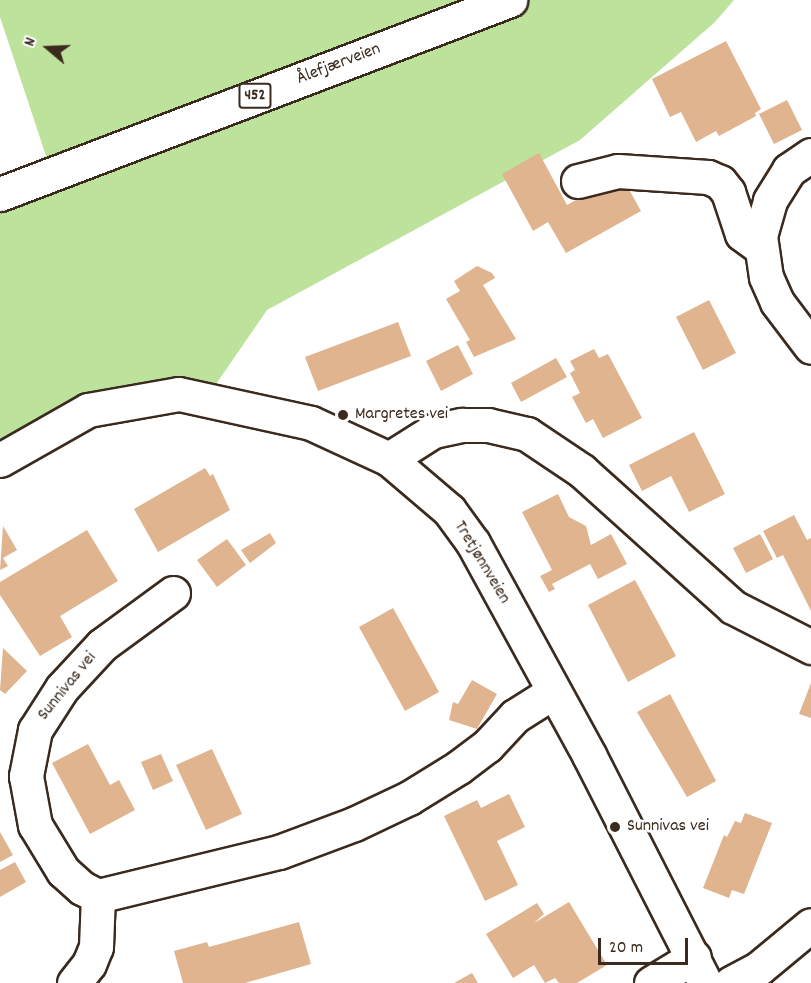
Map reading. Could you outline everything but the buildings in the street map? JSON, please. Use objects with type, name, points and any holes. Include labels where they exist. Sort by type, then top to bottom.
[{"type":"street","name":"Ålefjærveien","points":[[0,178],[465,0]]},
{"type":"street","name":"Ålefjærveien","points":[[0,194],[510,0]]},
{"type":"street","points":[[811,155],[789,170],[770,201],[760,247],[777,302],[811,347]]},
{"type":"street","points":[[578,181],[618,171],[708,177],[720,183],[728,192],[742,234],[760,247]]},
{"type":"street","name":"Tretjønnveien","points":[[0,460],[88,410],[179,394],[311,423],[388,459],[449,510],[473,543],[700,970],[651,983]]},
{"type":"street","points":[[388,459],[433,431],[462,425],[488,424],[527,434],[582,471],[733,607],[811,647]]},
{"type":"street","name":"Sunnivas vei","points":[[98,896],[81,888],[63,872],[35,825],[26,776],[35,730],[62,688],[102,645],[173,593]]},
{"type":"street","points":[[74,983],[89,964],[96,946],[98,896],[269,855],[354,824],[409,798],[459,766],[487,746],[515,716],[553,692]]},
{"type":"street","points":[[731,983],[759,968],[811,925]]},
{"type":"green space","points":[[0,0],[734,0],[715,22],[580,140],[267,310],[203,403],[172,397],[0,460],[0,180],[46,156],[0,17]]},
{"type":"place","name":"Margretes vei","points":[[343,415]]},
{"type":"place","name":"Sunnivas vei","points":[[615,827]]}]
